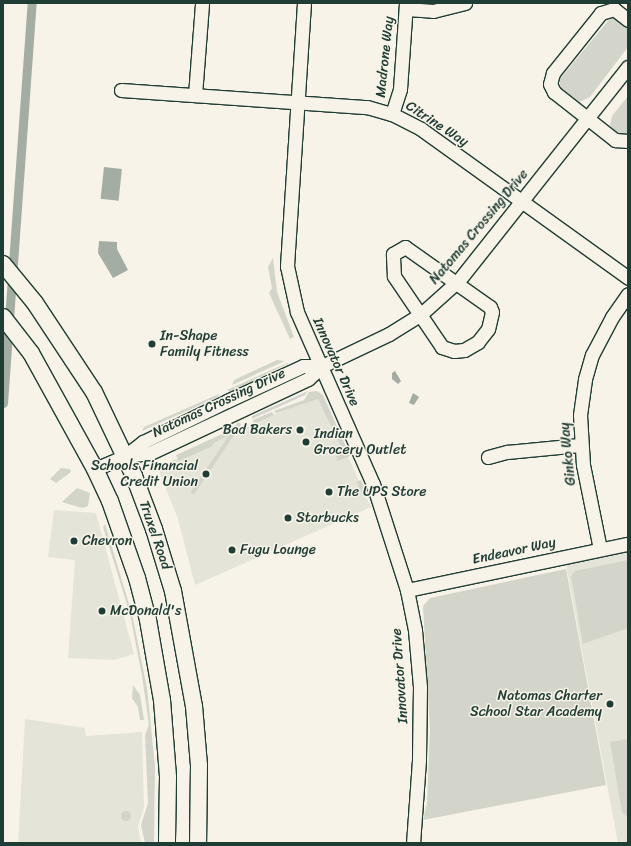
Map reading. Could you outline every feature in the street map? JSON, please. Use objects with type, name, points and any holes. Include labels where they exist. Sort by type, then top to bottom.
[{"type":"main road","name":"Truxel Road","points":[[3,264],[35,303],[94,392],[125,456],[165,562],[181,630],[197,736],[198,843]]},
{"type":"main road","points":[[3,317],[30,353],[95,469],[130,554],[148,620],[162,700],[168,777],[167,843]]},
{"type":"street","points":[[195,95],[202,3]]},
{"type":"street","name":"Innovator Drive","points":[[304,3],[287,266],[297,312],[373,484],[407,590],[414,630],[420,687],[419,760],[412,843]]},
{"type":"street","points":[[406,6],[444,10],[465,3]]},
{"type":"street","name":"Madrone Way","points":[[392,114],[400,89],[406,6]]},
{"type":"street","points":[[628,20],[614,9],[601,13],[550,78],[554,92],[587,119],[615,140],[628,141]]},
{"type":"street","name":"Natomas Crossing Drive","points":[[95,469],[125,456],[150,453],[308,379],[322,366],[389,334],[420,315],[456,282],[522,202],[628,67]]},
{"type":"street","name":"Citrine Way","points":[[121,90],[367,107],[392,114],[420,129],[628,278]]},
{"type":"street","points":[[405,247],[410,248],[487,303],[492,312],[488,329],[478,342],[464,350],[448,350],[420,315],[394,276],[392,258],[396,250],[405,247]]},
{"type":"street","name":"Ginko Way","points":[[600,550],[580,445],[582,397],[592,355],[608,323],[628,294]]},
{"type":"street","points":[[488,457],[507,452],[580,445]]},
{"type":"street","name":"Endeavor Way","points":[[407,590],[628,544]]},
{"type":"shaded area","points":[[612,16],[628,26],[628,47],[590,97],[579,102],[561,88],[559,80]]},
{"type":"shaded area","points":[[628,96],[628,136],[620,135],[610,126],[612,116]]},
{"type":"shaded area","points":[[104,167],[122,169],[119,201],[101,199]]},
{"type":"shaded area","points":[[99,241],[117,242],[117,249],[128,270],[113,278],[98,253]]},
{"type":"shaded area","points":[[273,258],[277,292],[294,337],[290,339],[269,293],[272,288],[268,267]]},
{"type":"shaded area","points":[[277,360],[285,361],[232,385],[234,380]]},
{"type":"shaded area","points":[[289,363],[230,392],[227,390]]},
{"type":"shaded area","points":[[395,371],[401,381],[398,384],[392,379],[392,373]]},
{"type":"shaded area","points":[[308,391],[305,395],[252,419],[252,416]]},
{"type":"shaded area","points":[[317,391],[323,395],[347,449],[343,451],[318,399],[276,413],[274,411],[304,400],[309,392]]},
{"type":"shaded area","points":[[413,393],[419,397],[414,405],[409,403]]},
{"type":"shaded area","points":[[219,394],[218,397],[142,431],[144,427]]},
{"type":"shaded area","points":[[311,398],[321,398],[371,507],[195,585],[178,519],[159,471],[162,465]]},
{"type":"shaded area","points":[[272,412],[274,415],[254,424],[253,420]]},
{"type":"shaded area","points":[[238,422],[241,424],[194,495],[190,492]]},
{"type":"shaded area","points":[[231,430],[233,433],[212,444],[213,446],[179,461],[176,455]]},
{"type":"shaded area","points":[[349,451],[351,456],[338,461],[336,456]]},
{"type":"shaded area","points":[[61,468],[70,469],[71,472],[56,483],[50,479]]},
{"type":"shaded area","points":[[361,480],[367,493],[362,495],[356,482]]},
{"type":"shaded area","points":[[77,488],[90,493],[88,506],[82,508],[62,502]]},
{"type":"shaded area","points":[[54,510],[96,513],[134,654],[114,660],[68,658],[75,560],[48,557]]},
{"type":"shaded area","points":[[105,524],[132,614],[147,688],[155,766],[154,843],[145,843],[141,825],[148,803],[145,735],[149,725],[142,676],[130,614],[103,527]]},
{"type":"shaded area","name":"Natomas Charter School Star Academy","points":[[628,551],[628,843],[618,843],[566,565]]},
{"type":"shaded area","points":[[628,560],[628,628],[583,644],[571,576],[575,571]]},
{"type":"shaded area","points":[[566,569],[606,785],[423,820],[427,803],[430,729],[423,606],[430,598]]},
{"type":"shaded area","points":[[133,685],[140,695],[144,720],[140,720],[138,707],[132,698]]},
{"type":"shaded area","points":[[25,719],[85,728],[86,736],[142,732],[144,807],[138,826],[141,843],[18,843]]},
{"type":"shaded area","points":[[628,739],[628,818],[622,812],[610,742]]},
{"type":"shaded area","points":[[124,811],[128,811],[130,812],[130,820],[124,821],[121,818],[121,814]]},
{"type":"waterway","points":[[3,403],[32,3]]},
{"type":"place","name":"In-Shape Family Fitness","points":[[152,344]]},
{"type":"place","name":"Bad Bakers","points":[[300,430]]},
{"type":"place","name":"Indian Grocery Outlet","points":[[306,442]]},
{"type":"place","name":"Schools Financial Credit Union","points":[[206,474]]},
{"type":"place","name":"The UPS Store","points":[[329,492]]},
{"type":"place","name":"Starbucks","points":[[288,518]]},
{"type":"place","name":"Chevron","points":[[74,541]]},
{"type":"place","name":"Fugu Lounge","points":[[232,550]]},
{"type":"place","name":"McDonald's","points":[[102,611]]},
{"type":"place","name":"Natomas Charter School Star Academy","points":[[610,704]]}]
